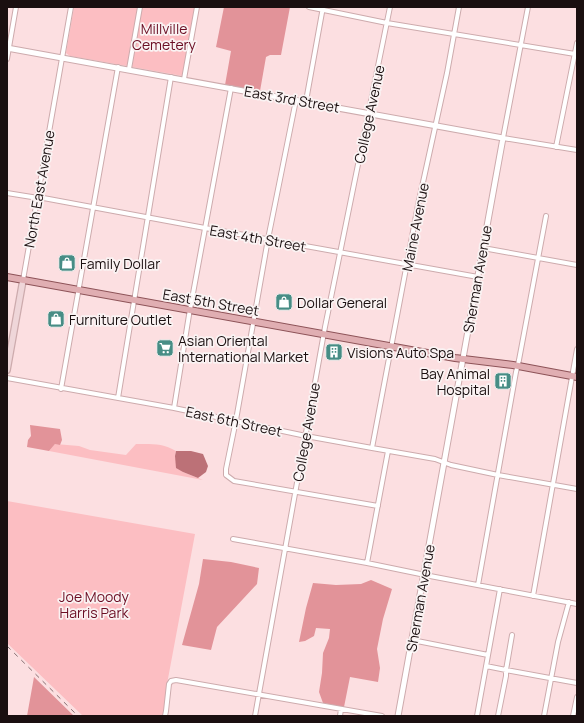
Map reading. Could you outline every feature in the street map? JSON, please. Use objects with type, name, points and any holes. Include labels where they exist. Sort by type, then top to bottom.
[{"type":"main road","name":"East 5th Street","points":[[7,277],[463,359],[575,376]]},
{"type":"main road","name":"North East Avenue","points":[[7,370],[23,280]]},
{"type":"street","points":[[7,59],[16,7]]},
{"type":"street","name":"North East Avenue","points":[[23,280],[71,7]]},
{"type":"street","points":[[129,69],[140,7]]},
{"type":"street","points":[[184,79],[197,7]]},
{"type":"street","points":[[308,7],[323,8],[387,23],[575,54]]},
{"type":"street","name":"College Avenue","points":[[255,716],[324,334],[390,7]]},
{"type":"street","name":"Maine Avenue","points":[[372,448],[418,205],[447,74],[459,7]]},
{"type":"street","name":"Sherman Avenue","points":[[398,716],[528,7]]},
{"type":"street","points":[[306,102],[323,8]]},
{"type":"street","points":[[556,146],[577,43]]},
{"type":"street","name":"East 3rd Street","points":[[8,48],[503,138],[577,150]]},
{"type":"street","points":[[61,389],[118,67]]},
{"type":"street","points":[[118,398],[171,77]]},
{"type":"street","points":[[174,408],[190,310],[231,88]]},
{"type":"street","points":[[296,100],[268,239],[226,475],[234,480],[378,506]]},
{"type":"street","name":"East 4th Street","points":[[7,193],[478,277]]},
{"type":"street","points":[[478,585],[517,366],[546,216]]},
{"type":"street","points":[[483,248],[577,265]]},
{"type":"street","points":[[533,596],[575,376],[577,349]]},
{"type":"street","name":"East 6th Street","points":[[7,378],[236,420],[306,436],[435,459],[451,465],[498,475],[577,489]]},
{"type":"street","points":[[367,563],[388,451]]},
{"type":"street","points":[[234,539],[577,604]]},
{"type":"street","points":[[477,716],[500,589]]},
{"type":"street","points":[[544,716],[558,642],[569,602]]},
{"type":"street","points":[[498,716],[512,635]]},
{"type":"street","points":[[412,640],[488,655]]},
{"type":"street","points":[[486,666],[577,683]]},
{"type":"street","points":[[165,716],[169,684],[175,680],[382,716]]},
{"type":"street","points":[[573,716],[577,696]]},
{"type":"street","points":[[340,716],[341,709]]},
{"type":"green space","name":"Millville Cemetery","points":[[74,7],[138,7],[127,66],[70,56],[66,53]]},
{"type":"green space","name":"Millville Cemetery","points":[[142,7],[196,7],[183,76],[132,67]]},
{"type":"green space","points":[[55,444],[79,446],[90,450],[126,455],[136,444],[162,445],[176,451],[175,456],[183,472],[203,480],[49,451]]},
{"type":"green space","name":"Joe Moody Harris Park","points":[[7,501],[195,534],[167,684],[165,710],[163,716],[83,716],[7,643]]},
{"type":"shaded area","points":[[224,7],[290,7],[281,55],[270,55],[266,57],[260,91],[225,85],[231,51],[216,47]]},
{"type":"shaded area","points":[[30,425],[60,429],[62,440],[60,445],[55,444],[49,451],[27,447],[28,440],[31,436]]},
{"type":"shaded area","points":[[176,451],[191,451],[203,454],[208,466],[206,472],[198,478],[176,468]]},
{"type":"shaded area","points":[[203,559],[231,562],[259,568],[257,584],[217,627],[211,650],[182,645],[199,584]]},
{"type":"shaded area","points":[[371,580],[392,589],[383,619],[377,649],[380,668],[378,682],[350,677],[344,707],[323,703],[319,692],[323,653],[329,638],[330,629],[316,628],[314,636],[305,641],[299,642],[313,583],[336,585],[361,584]]},
{"type":"shaded area","points":[[34,677],[74,716],[27,716]]},
{"type":"railway","points":[[7,646],[78,716]]},
{"type":"place","name":"Family Dollar","points":[[67,263]]},
{"type":"place","name":"Dollar General","points":[[284,302]]},
{"type":"place","name":"Furniture Outlet","points":[[56,319]]},
{"type":"place","name":"Asian Oriental International Market","points":[[165,348]]},
{"type":"place","name":"Visions Auto Spa","points":[[334,352]]},
{"type":"place","name":"Bay Animal Hospital","points":[[503,381]]}]
